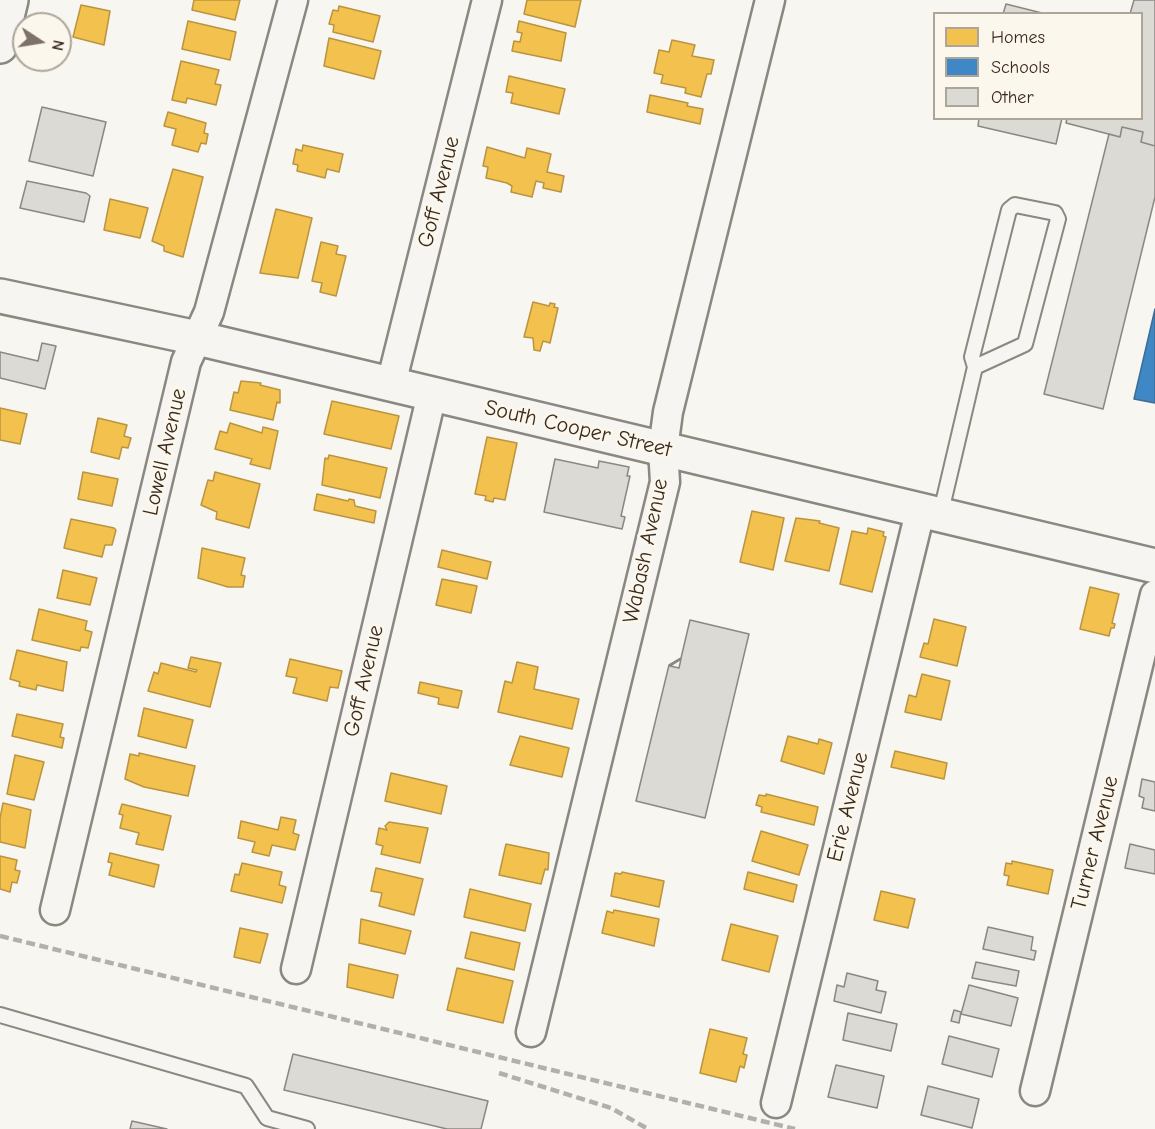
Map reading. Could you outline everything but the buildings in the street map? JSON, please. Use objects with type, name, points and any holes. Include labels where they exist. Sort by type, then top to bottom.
[{"type":"street","points":[[0,46],[11,0]]},
{"type":"street","name":"Lowell Avenue","points":[[55,910],[186,362],[209,312],[293,0]]},
{"type":"street","name":"Goff Avenue","points":[[392,384],[487,0]]},
{"type":"street","name":"Wabash Avenue","points":[[531,1032],[665,482],[663,449],[668,412],[770,0]]},
{"type":"street","name":"South Cooper Street","points":[[0,296],[197,338],[1155,566]]},
{"type":"street","name":"Goff Avenue","points":[[296,969],[432,394]]},
{"type":"street","name":"Erie Avenue","points":[[776,1103],[930,514]]},
{"type":"street","name":"Turner Avenue","points":[[1035,1091],[1155,595]]},
{"type":"lane","points":[[930,514],[975,367],[972,357],[1009,210],[1015,205],[1055,213],[1058,219],[1025,344],[975,367]]},
{"type":"lane","points":[[0,1015],[246,1086],[267,1118],[307,1129]]},
{"type":"railway","points":[[0,936],[795,1129]]},
{"type":"railway","points":[[499,1073],[611,1108],[648,1129]]}]
